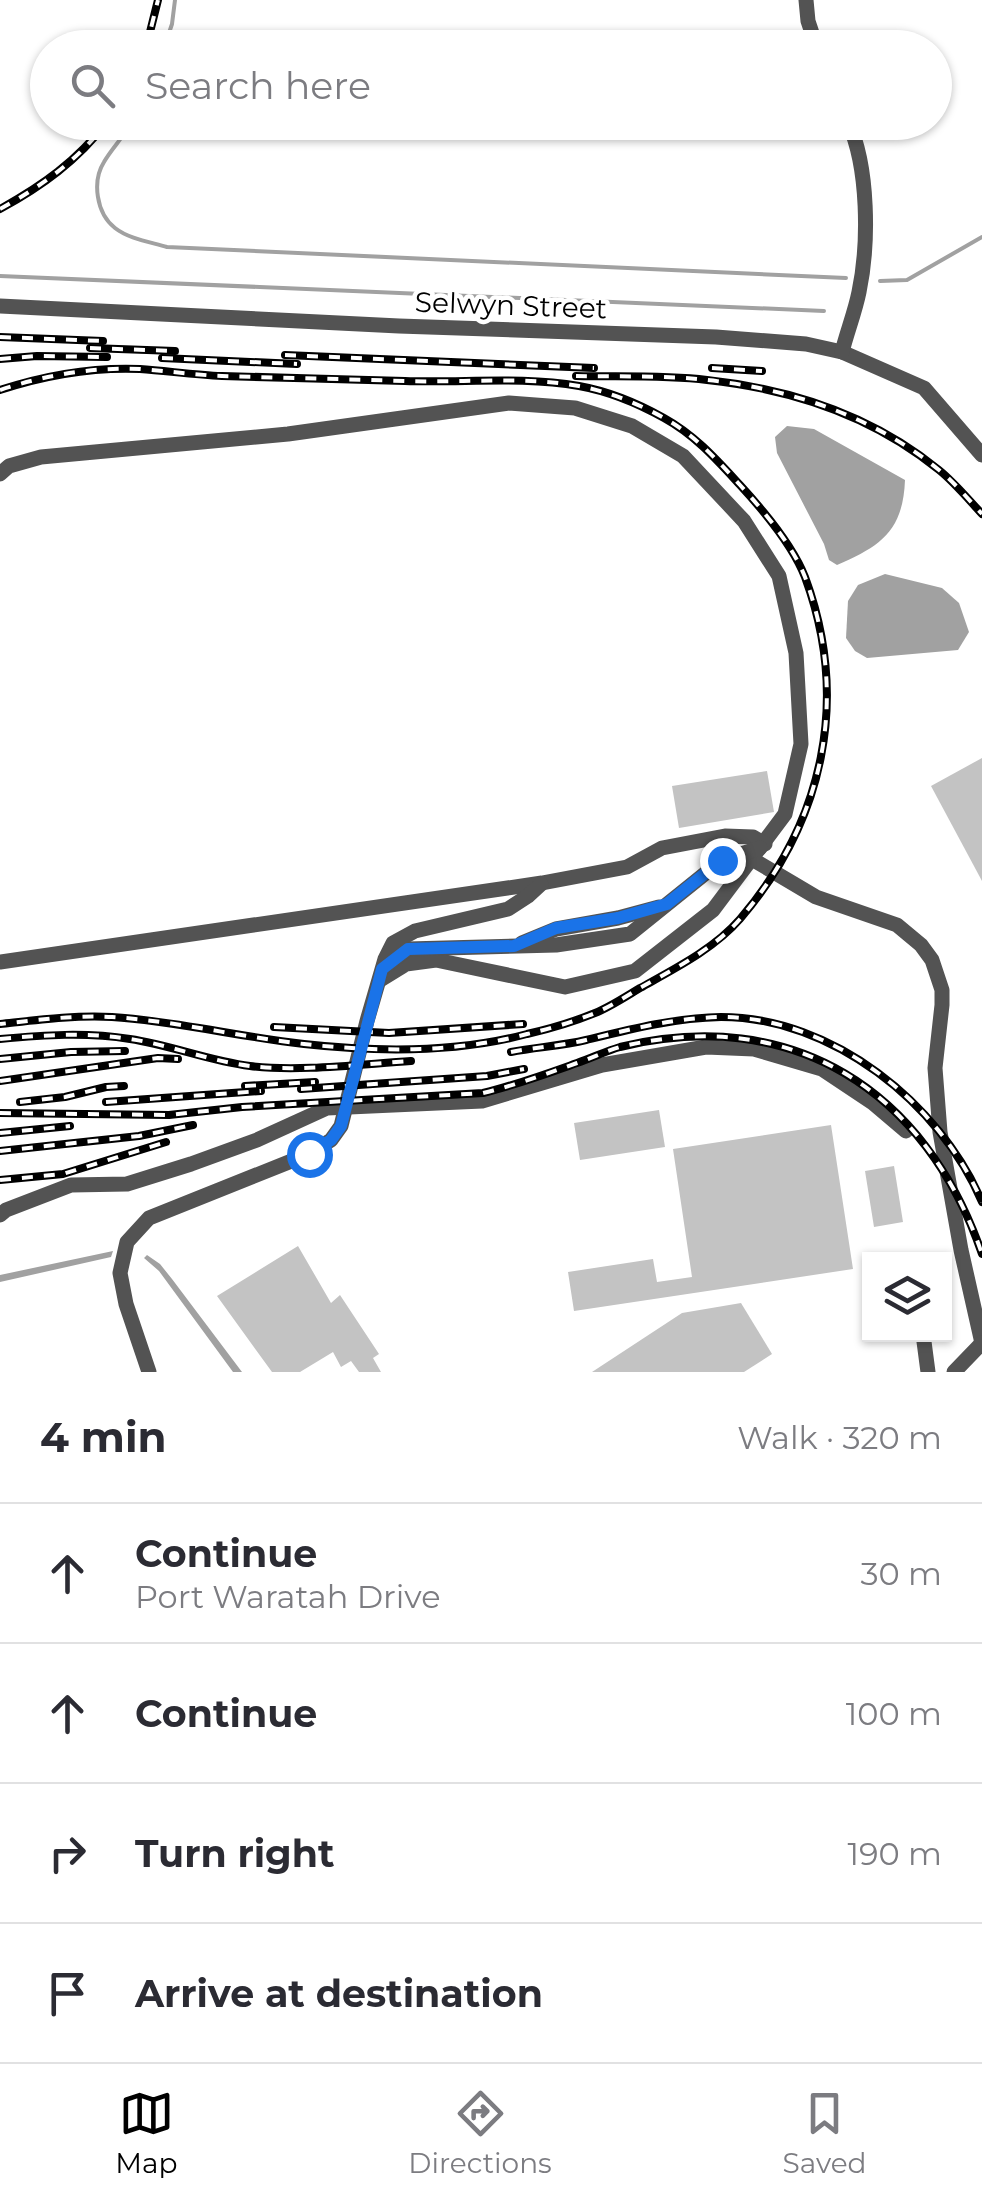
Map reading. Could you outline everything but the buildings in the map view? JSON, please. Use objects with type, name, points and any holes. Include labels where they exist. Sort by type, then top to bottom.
[{"type":"street","points":[[806,0],[811,30]]},
{"type":"street","points":[[842,352],[859,290],[865,224],[863,178],[853,140]]},
{"type":"street","name":"Selwyn Street","points":[[0,306],[806,344],[842,352],[924,388],[982,454]]},
{"type":"street","points":[[0,474],[9,466],[41,457],[288,434],[508,402],[575,408],[632,426],[682,456],[744,521],[780,576],[796,653],[802,744],[785,814],[713,910],[635,971],[565,987],[436,960],[406,964],[381,974]]},
{"type":"street","points":[[0,962],[542,882],[627,867],[662,848],[725,836],[753,837],[759,850],[816,897],[896,925],[921,945],[932,960],[942,990],[935,1068],[940,1132],[982,1343],[954,1372]]},
{"type":"street","points":[[381,974],[408,949],[514,946],[556,928],[618,918],[667,904],[722,860],[759,850]]},
{"type":"street","points":[[149,1372],[120,1273],[128,1242],[148,1218],[309,1154],[331,1140],[341,1126],[381,974],[393,943],[414,931],[508,909],[542,882]]},
{"type":"street","points":[[0,1215],[71,1184],[127,1184],[191,1164],[328,1108],[482,1101],[602,1065],[706,1046],[754,1050],[822,1070],[873,1103],[906,1131]]},
{"type":"street","points":[[924,1342],[928,1372]]},
{"type":"shaded area","points":[[787,426],[814,429],[905,480],[894,524],[866,551],[837,565],[829,560],[777,453],[775,437]]},
{"type":"shaded area","points":[[885,574],[942,588],[959,603],[969,632],[958,650],[867,658],[855,651],[846,638],[848,601],[858,585]]},
{"type":"shaded area","points":[[113,1251],[111,1257],[0,1282],[0,1275]]},
{"type":"shaded area","points":[[147,1255],[160,1264],[242,1372],[233,1372],[159,1271],[144,1258]]},
{"type":"waterway","points":[[170,30],[175,0]]},
{"type":"waterway","points":[[120,140],[100,170],[100,206],[109,222],[121,232],[167,247],[846,278]]},
{"type":"waterway","points":[[880,281],[907,280],[982,237]]},
{"type":"waterway","points":[[0,276],[824,311]]},
{"type":"railway","points":[[150,30],[158,0]]},
{"type":"railway","points":[[0,209],[58,172],[92,140]]},
{"type":"railway","points":[[0,337],[103,341]]},
{"type":"railway","points":[[90,348],[175,351]]},
{"type":"railway","points":[[285,355],[594,368]]},
{"type":"railway","points":[[0,359],[107,357]]},
{"type":"railway","points":[[162,358],[297,364]]},
{"type":"railway","points":[[712,368],[762,371]]},
{"type":"railway","points":[[0,390],[69,373],[140,369],[245,377],[536,381],[601,391],[664,418],[696,440],[768,517],[805,577],[819,623],[826,668],[821,757],[792,841],[769,881],[718,940],[612,1005],[587,1016],[500,1040],[416,1049],[304,1044],[112,1017],[0,1024]]},
{"type":"railway","points":[[576,376],[707,380],[769,390],[830,408],[914,451],[945,475],[982,514]]},
{"type":"railway","points":[[511,1052],[704,1018],[762,1021],[803,1032],[841,1049],[910,1100],[939,1131],[982,1202]]},
{"type":"railway","points":[[274,1027],[389,1033],[523,1024]]},
{"type":"railway","points":[[0,1039],[114,1037],[269,1068],[411,1061]]},
{"type":"railway","points":[[0,1113],[169,1115],[483,1093],[620,1047],[683,1037],[741,1039],[795,1051],[844,1073],[888,1105],[926,1147],[957,1196],[982,1254]]},
{"type":"railway","points":[[0,1059],[125,1051]]},
{"type":"railway","points":[[0,1081],[158,1058],[178,1059]]},
{"type":"railway","points":[[301,1089],[487,1076],[524,1069]]},
{"type":"railway","points":[[245,1086],[315,1082]]},
{"type":"railway","points":[[20,1102],[124,1086]]},
{"type":"railway","points":[[106,1102],[261,1091]]},
{"type":"railway","points":[[0,1151],[139,1136],[193,1125]]},
{"type":"railway","points":[[0,1133],[70,1126]]},
{"type":"railway","points":[[0,1180],[63,1174],[166,1142]]},
{"type":"route","points":[[309,1154],[331,1140],[341,1126],[382,969],[408,949],[514,946],[556,928],[618,918],[667,904],[722,860]]}]
